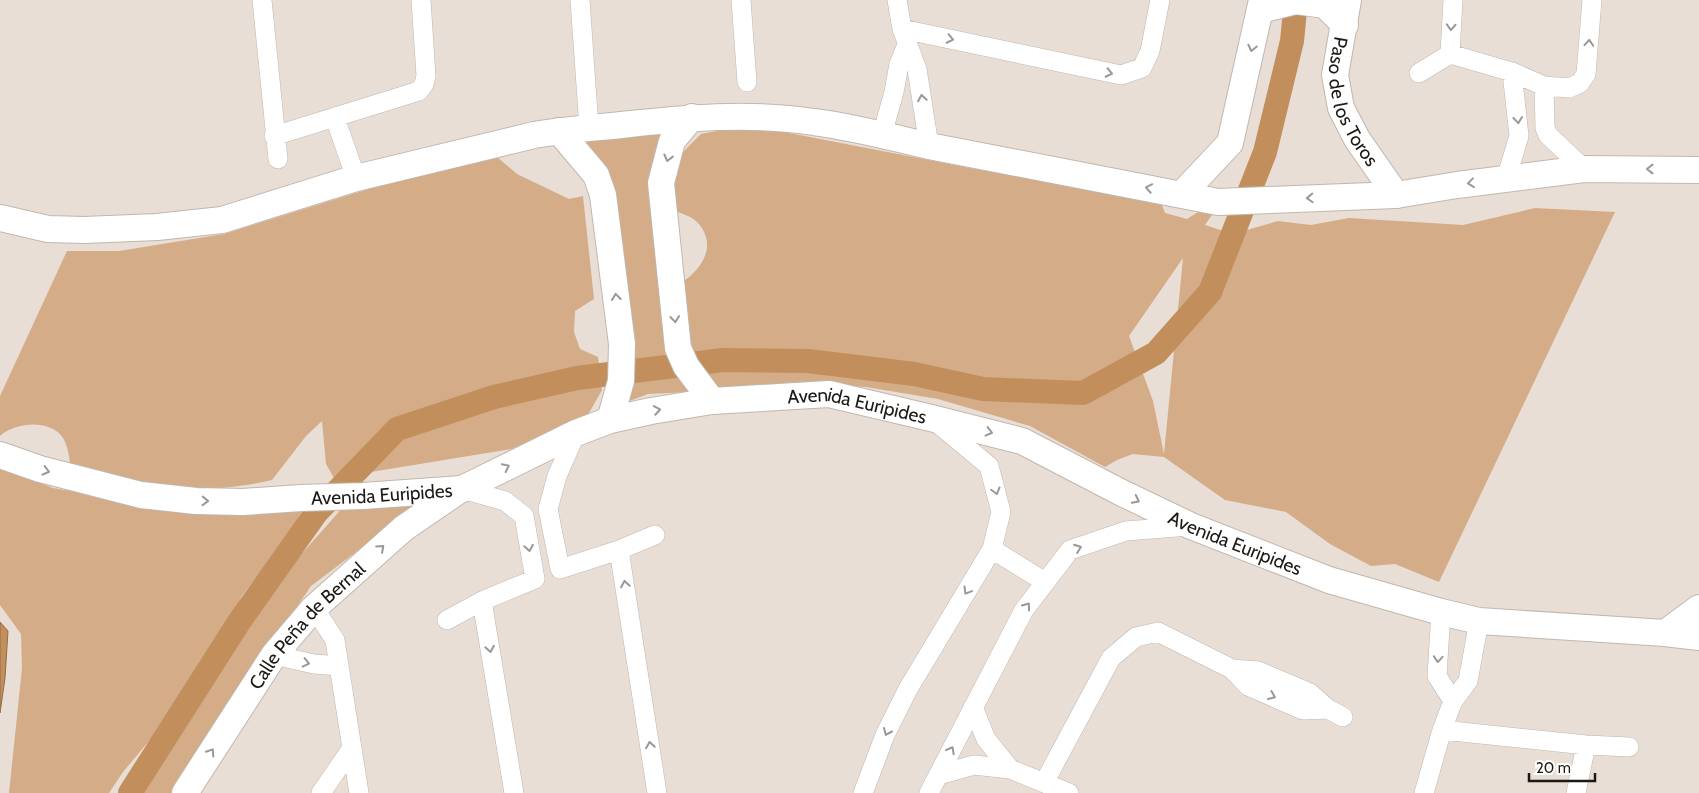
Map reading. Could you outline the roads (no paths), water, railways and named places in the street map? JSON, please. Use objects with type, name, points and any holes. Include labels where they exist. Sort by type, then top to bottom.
[{"type":"street","points":[[262,0],[274,136],[278,159]]},
{"type":"street","points":[[274,136],[418,91],[424,84],[426,76],[421,0]]},
{"type":"street","points":[[580,0],[589,128]]},
{"type":"street","points":[[741,0],[747,82]]},
{"type":"street","points":[[897,0],[905,37],[917,69],[929,146]]},
{"type":"street","points":[[905,37],[1121,75],[1142,68],[1150,51],[1160,0]]},
{"type":"street","points":[[1450,54],[1453,0]]},
{"type":"street","points":[[1419,73],[1450,54],[1512,72],[1544,86],[1569,88],[1580,83],[1586,74],[1592,0]]},
{"type":"street","points":[[1182,194],[1230,143],[1261,5],[1296,1],[1325,5],[1346,12]]},
{"type":"street","name":"Paso de los Toros","points":[[1346,12],[1335,75],[1341,108],[1358,139],[1396,195]]},
{"type":"street","points":[[882,135],[894,92],[905,37]]},
{"type":"street","points":[[1506,179],[1519,136],[1512,72]]},
{"type":"street","points":[[1544,86],[1545,128],[1548,135],[1584,169]]},
{"type":"street","points":[[0,218],[48,229],[84,230],[157,227],[222,220],[356,178],[534,135],[559,130],[692,117],[745,116],[813,122],[1218,202],[1396,195],[1584,169],[1699,170]]},
{"type":"street","points":[[692,117],[672,141],[661,183],[682,357],[712,401]]},
{"type":"street","points":[[335,118],[356,178]]},
{"type":"street","points":[[559,130],[596,175],[602,195],[622,346],[621,382],[610,420]]},
{"type":"street","name":"Avenida Euripides","points":[[0,455],[40,469],[141,495],[196,500],[243,502],[462,489],[576,433],[610,420],[712,401],[829,394],[1022,441],[1131,498],[1190,526],[1329,580],[1441,612],[1479,621],[1665,633],[1699,637]]},
{"type":"street","points":[[863,793],[885,735],[908,689],[992,549],[1001,512],[989,466],[931,418]]},
{"type":"street","points":[[576,433],[558,476],[548,509],[560,569],[619,550],[655,535]]},
{"type":"street","points":[[447,620],[482,601],[535,579],[524,516],[505,501],[462,489]]},
{"type":"street","name":"Calle Peña de Bernal","points":[[185,793],[274,655],[314,608],[404,528],[462,489]]},
{"type":"street","points":[[524,516],[548,509]]},
{"type":"street","points":[[929,793],[1024,610],[1070,550],[1126,531],[1190,526]]},
{"type":"street","points":[[992,549],[1045,582]]},
{"type":"street","points":[[619,550],[657,793]]},
{"type":"street","points":[[482,601],[514,793]]},
{"type":"street","points":[[314,608],[335,640],[359,793]]},
{"type":"street","points":[[1665,633],[1699,608]]},
{"type":"street","points":[[1441,612],[1437,676],[1453,701]]},
{"type":"street","points":[[1424,793],[1442,730],[1453,701],[1468,681],[1479,621]]},
{"type":"street","points":[[1044,783],[1111,658],[1136,637],[1158,632],[1232,669],[1258,671],[1310,693],[1336,713]]},
{"type":"street","points":[[274,655],[314,664],[339,666]]},
{"type":"street","points":[[973,707],[986,739],[1010,769]]},
{"type":"street","points":[[1442,730],[1586,745],[1629,747]]},
{"type":"street","points":[[1576,793],[1586,745]]},
{"type":"street","points":[[321,793],[352,748]]},
{"type":"street","points":[[938,775],[974,765],[1010,769],[1069,793]]},
{"type":"waterway","points":[[130,793],[239,622],[316,513],[397,429],[494,397],[577,378],[723,360],[808,361],[914,374],[983,389],[1083,393],[1156,353],[1210,292],[1265,152],[1292,41],[1296,0]]}]
